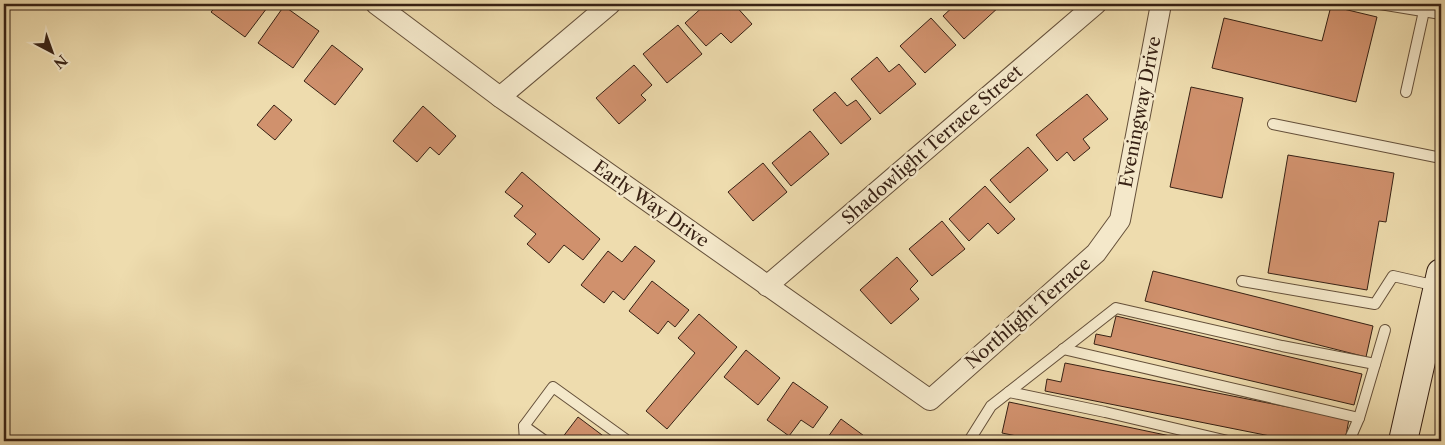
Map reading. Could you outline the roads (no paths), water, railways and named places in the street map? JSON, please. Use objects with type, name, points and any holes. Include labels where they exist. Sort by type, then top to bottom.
[{"type":"main road","points":[[1403,441],[1440,280]]},
{"type":"street","name":"Early Way Drive","points":[[376,4],[500,97],[930,400]]},
{"type":"street","points":[[500,97],[610,4]]},
{"type":"street","name":"Shadowlight Terrace Street","points":[[767,286],[1096,4]]},
{"type":"street","name":"Eveningway Drive","points":[[1120,220],[1161,4]]},
{"type":"street","name":"Northlight Terrace","points":[[930,400],[1096,253],[1120,220]]},
{"type":"lane","points":[[1380,4],[1441,14]]},
{"type":"lane","points":[[1406,92],[1424,11]]},
{"type":"lane","points":[[1273,124],[1441,158]]},
{"type":"lane","points":[[1242,281],[1375,304],[1393,276],[1440,280]]},
{"type":"lane","points":[[969,441],[992,406],[1116,308],[1282,346],[1375,364]]},
{"type":"lane","points":[[1349,441],[1359,418],[1385,330]]},
{"type":"lane","points":[[1063,349],[1359,418]]},
{"type":"lane","points":[[525,441],[524,426],[553,387],[628,441]]},
{"type":"lane","points":[[1009,392],[1228,441]]},
{"type":"lane","points":[[524,426],[545,441]]}]
